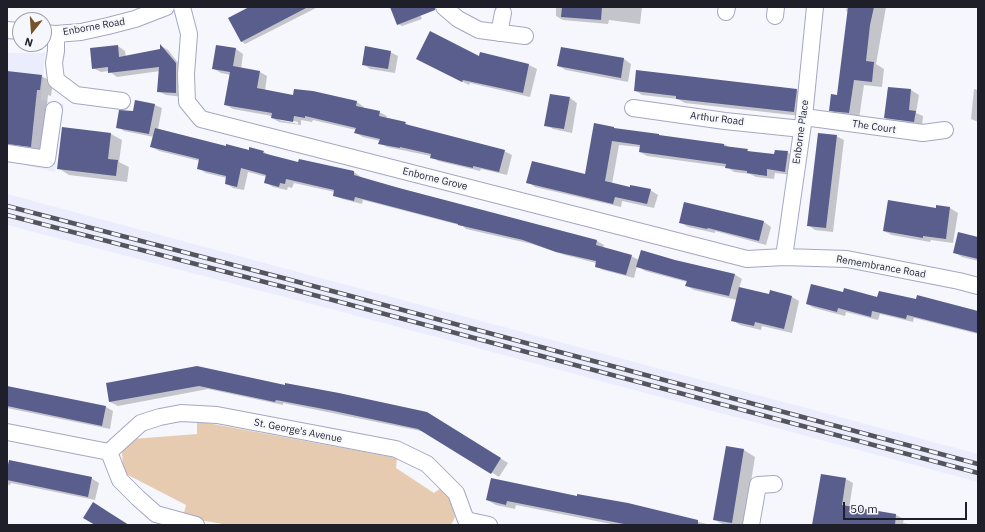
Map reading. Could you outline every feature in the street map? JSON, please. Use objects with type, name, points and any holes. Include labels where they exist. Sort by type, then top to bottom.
[{"type":"street","name":"Enborne Road","points":[[52,33],[81,32],[108,26],[134,19],[166,7]]},
{"type":"street","name":"Enborne Grove","points":[[182,7],[189,34],[186,74],[187,102],[201,119],[747,259],[784,256]]},
{"type":"street","points":[[444,7],[458,20],[479,30],[525,36]]},
{"type":"street","name":"Enborne Place","points":[[784,256],[803,123],[815,7]]},
{"type":"street","points":[[500,33],[503,13]]},
{"type":"street","points":[[52,39],[56,51],[54,63],[56,80],[76,94],[122,101]]},
{"type":"street","name":"Arthur Road","points":[[633,108],[725,121],[803,123]]},
{"type":"street","points":[[7,153],[48,159],[54,110]]},
{"type":"street","name":"The Court","points":[[803,123],[923,133],[945,130]]},
{"type":"street","name":"Remembrance Road","points":[[784,256],[847,259],[978,286]]},
{"type":"street","name":"St. George's Avenue","points":[[109,452],[141,423],[160,417],[181,413],[217,415],[396,449],[427,464],[456,493],[463,523],[489,525]]},
{"type":"street","points":[[7,432],[109,452],[120,480],[156,514],[196,525]]},
{"type":"street","points":[[751,525],[758,485],[774,484]]},
{"type":"shaded area","points":[[7,53],[45,53],[41,100],[64,104],[55,172],[7,161]]},
{"type":"shaded area","points":[[7,194],[978,454],[978,482],[365,318],[7,225]]},
{"type":"shaded area","points":[[197,421],[397,458],[396,468],[434,493],[441,488],[449,496],[455,517],[451,525],[228,525],[183,517],[186,505],[126,474],[123,465],[122,453],[132,439],[197,434]]},
{"type":"building","points":[[249,7],[308,7],[241,42],[228,18]]},
{"type":"building","points":[[390,7],[435,7],[435,10],[397,25]]},
{"type":"building","points":[[562,7],[602,7],[601,20],[561,17]]},
{"type":"building","points":[[848,7],[874,7],[870,25],[866,61],[874,62],[872,82],[854,80],[849,113],[829,111],[831,94],[837,95]]},
{"type":"building","points":[[430,31],[479,56],[480,52],[529,64],[523,93],[463,80],[462,82],[416,59]]},
{"type":"building","points":[[160,44],[176,63],[176,93],[157,92],[159,67],[108,73],[108,67],[92,69],[90,48],[118,45],[119,57],[160,49]]},
{"type":"building","points":[[216,45],[236,48],[233,66],[260,71],[257,88],[293,95],[294,89],[313,91],[357,101],[356,106],[380,111],[379,116],[406,122],[405,124],[505,150],[499,172],[473,166],[473,168],[430,158],[431,154],[378,144],[380,139],[354,133],[356,128],[305,116],[305,118],[294,116],[293,122],[271,118],[272,113],[224,105],[230,72],[212,69]]},
{"type":"building","points":[[365,46],[391,51],[388,69],[362,65]]},
{"type":"building","points":[[561,47],[624,58],[621,78],[557,66]]},
{"type":"building","points":[[636,70],[797,89],[794,112],[676,99],[676,96],[634,91]]},
{"type":"building","points":[[7,71],[42,75],[40,90],[37,90],[31,147],[7,144]]},
{"type":"building","points":[[888,87],[911,89],[909,110],[916,111],[914,122],[884,118]]},
{"type":"building","points":[[550,94],[570,97],[564,129],[544,126]]},
{"type":"building","points":[[135,100],[155,104],[149,134],[116,128],[119,110],[133,111]]},
{"type":"building","points":[[594,123],[614,128],[724,144],[724,146],[748,149],[747,151],[774,154],[775,150],[788,151],[785,172],[767,169],[767,176],[747,173],[747,171],[725,168],[726,164],[639,152],[640,145],[612,141],[605,181],[630,187],[630,185],[651,189],[647,204],[615,197],[613,204],[526,183],[532,161],[585,174]]},
{"type":"building","points":[[62,127],[111,133],[108,159],[118,160],[116,176],[57,169]]},
{"type":"building","points":[[155,128],[226,146],[226,144],[249,150],[249,147],[264,151],[263,153],[298,162],[299,159],[354,171],[354,175],[399,188],[597,240],[596,245],[632,255],[626,275],[595,267],[596,261],[556,252],[523,240],[458,225],[355,197],[354,201],[333,196],[334,190],[286,179],[285,184],[280,183],[279,187],[264,183],[266,175],[241,168],[237,187],[225,184],[226,176],[197,169],[199,159],[150,147]]},
{"type":"building","points":[[818,133],[837,135],[826,228],[807,226]]},
{"type":"building","points":[[888,200],[936,208],[936,205],[950,207],[946,239],[923,236],[923,238],[883,231]]},
{"type":"building","points":[[684,202],[764,221],[759,241],[708,228],[679,223]]},
{"type":"building","points":[[958,232],[978,237],[978,259],[953,253]]},
{"type":"building","points":[[641,250],[675,260],[735,274],[729,296],[685,286],[687,281],[636,267]]},
{"type":"building","points":[[811,284],[843,292],[844,288],[877,297],[879,291],[916,299],[917,295],[978,311],[978,333],[907,315],[906,319],[872,311],[871,317],[838,308],[837,312],[806,304]]},
{"type":"building","points":[[739,287],[769,294],[770,290],[792,296],[784,329],[755,322],[754,326],[731,321]]},
{"type":"building","points":[[197,366],[285,385],[285,383],[339,393],[427,412],[501,458],[491,474],[418,429],[329,410],[276,400],[275,402],[199,386],[109,402],[106,383]]},
{"type":"building","points":[[7,386],[106,406],[102,426],[7,406]]},
{"type":"building","points":[[726,446],[744,449],[732,523],[713,520]]},
{"type":"building","points":[[9,460],[92,477],[88,497],[7,480]]},
{"type":"building","points":[[821,474],[846,478],[842,505],[896,514],[895,525],[812,525]]},
{"type":"building","points":[[491,478],[577,496],[577,494],[628,503],[698,520],[698,525],[629,525],[507,501],[506,505],[486,500]]},
{"type":"building","points":[[93,502],[129,525],[95,525],[83,518]]},
{"type":"railway","points":[[7,206],[287,279],[978,464]]},
{"type":"railway","points":[[7,215],[284,287],[978,473]]}]
